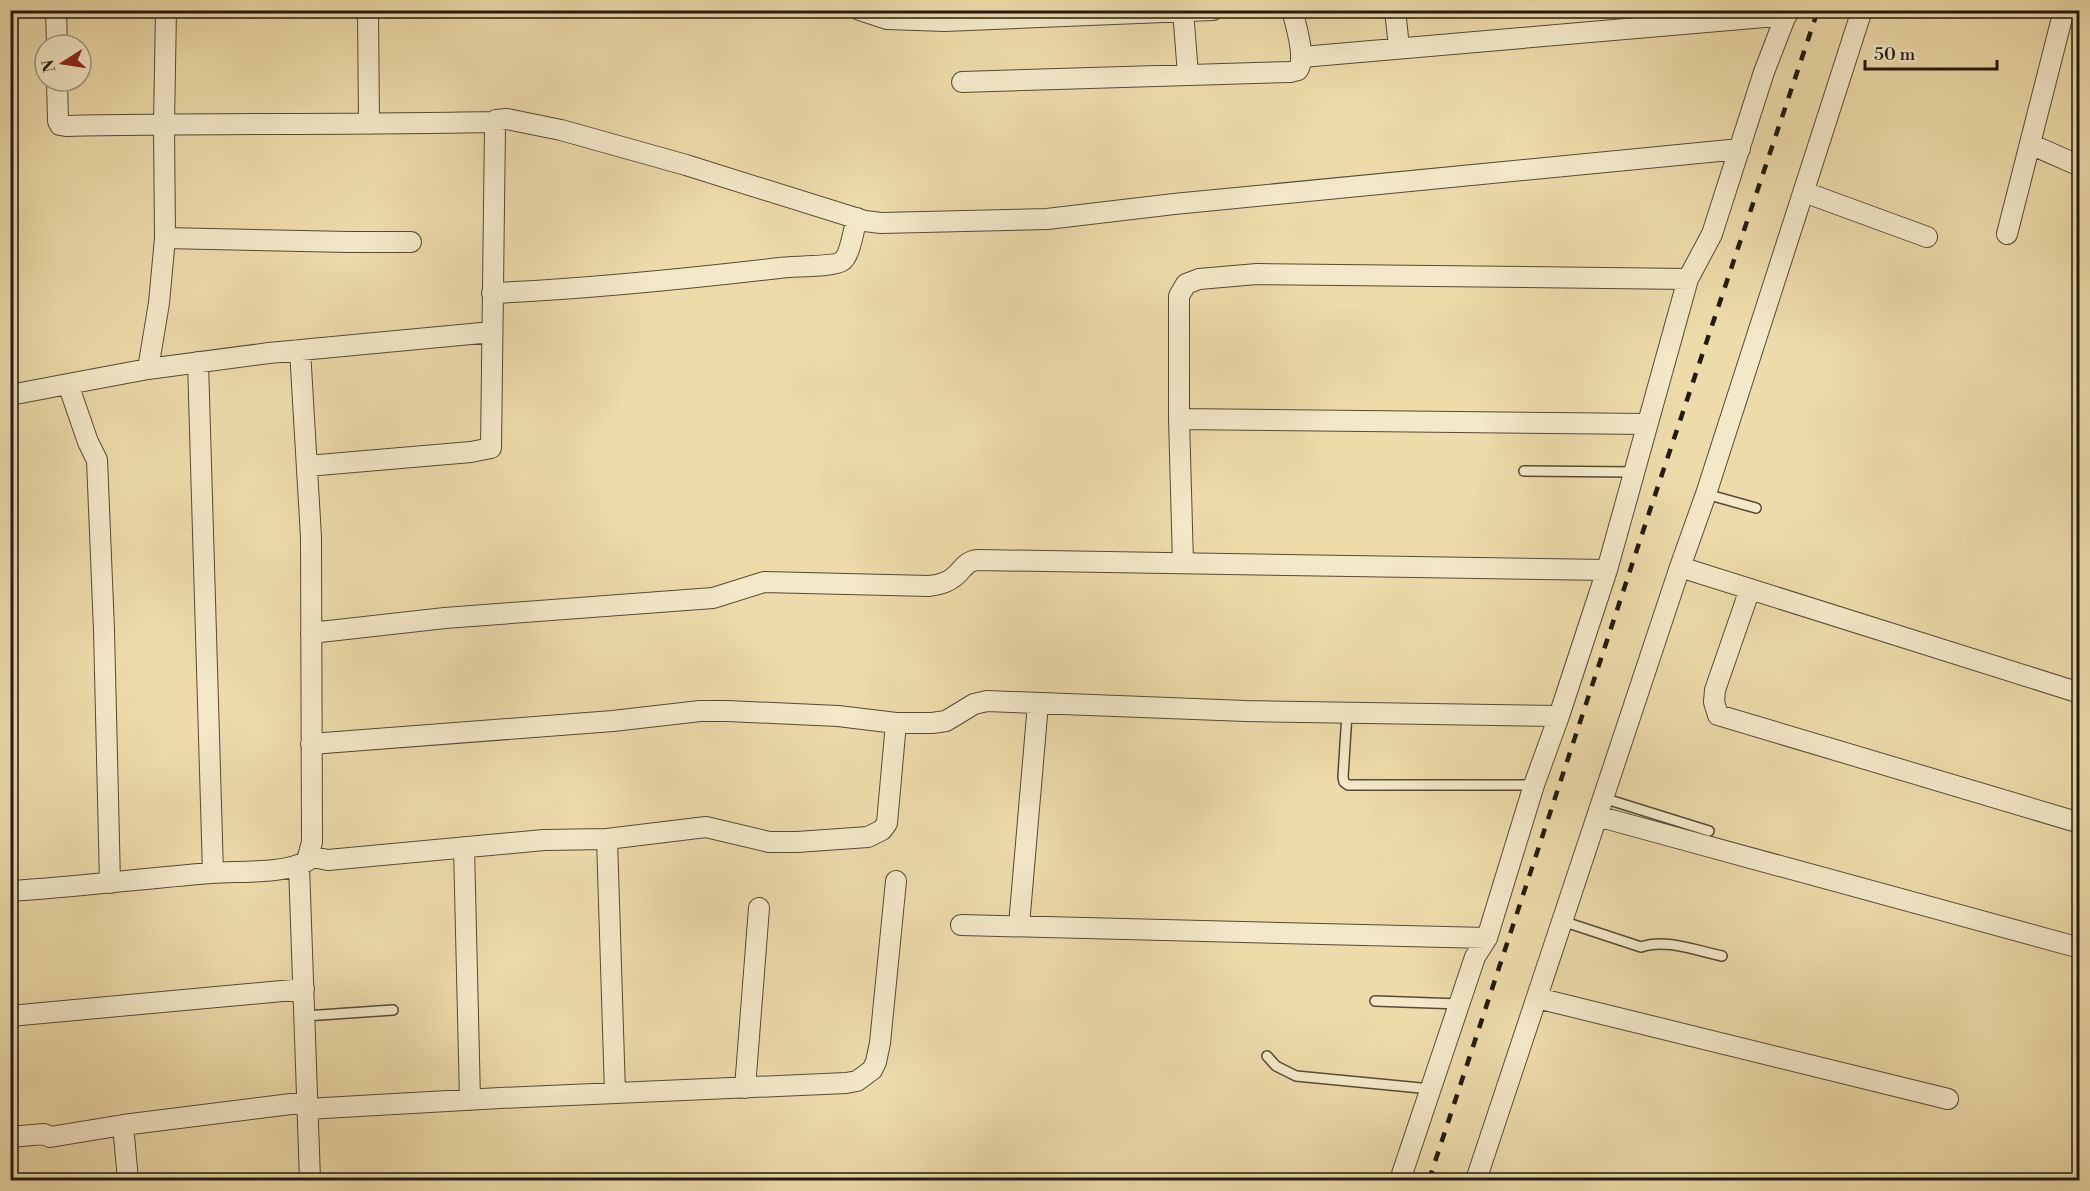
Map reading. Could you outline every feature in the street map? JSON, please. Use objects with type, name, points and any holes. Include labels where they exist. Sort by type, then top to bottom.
[{"type":"street","points":[[56,10],[57,33]]},
{"type":"street","points":[[148,369],[159,303],[165,238],[166,10]]},
{"type":"street","points":[[368,10],[369,124]]},
{"type":"street","points":[[860,10],[945,21],[1213,10]]},
{"type":"street","points":[[962,82],[1290,72],[1298,70],[1302,57],[1292,10]]},
{"type":"street","points":[[1395,10],[1399,47]]},
{"type":"street","points":[[1476,1180],[1706,494],[1862,10]]},
{"type":"street","points":[[2007,234],[2064,10]]},
{"type":"street","points":[[1183,12],[1188,75]]},
{"type":"street","points":[[1302,57],[1787,13],[1764,72],[1712,234],[1688,279],[1607,570],[1560,716],[1534,785],[1487,938],[1475,957],[1400,1180]]},
{"type":"street","points":[[57,93],[60,125],[492,123],[496,120],[507,119],[561,130],[881,224],[1047,219],[1174,204],[1740,149]]},
{"type":"street","points":[[307,466],[471,452],[492,448],[492,293],[496,135],[495,126],[492,123]]},
{"type":"street","points":[[2030,144],[2079,166]]},
{"type":"street","points":[[1804,192],[1927,237]]},
{"type":"street","points":[[492,293],[655,282],[801,265],[830,265],[842,261],[847,255],[857,218]]},
{"type":"street","points":[[165,238],[411,242]]},
{"type":"street","points":[[1183,563],[1179,419],[1179,296],[1183,286],[1191,281],[1257,274],[1688,279]]},
{"type":"street","points":[[10,395],[198,362],[492,332]]},
{"type":"street","points":[[300,350],[311,537],[312,842],[304,861],[304,989],[310,1180]]},
{"type":"street","points":[[198,362],[213,873]]},
{"type":"street","points":[[68,384],[99,470],[110,883]]},
{"type":"street","points":[[1179,419],[1647,424]]},
{"type":"street","points":[[311,633],[445,618],[713,598],[764,582],[929,586],[947,582],[965,564],[978,560],[1607,570]]},
{"type":"street","points":[[1680,567],[2079,693]]},
{"type":"street","points":[[1750,589],[1715,690],[1714,702],[1718,714],[2079,823]]},
{"type":"street","points":[[311,744],[613,722],[700,711],[838,716],[896,723],[932,723],[946,721],[974,704],[987,701],[1038,705],[1560,716]]},
{"type":"street","points":[[1019,925],[1038,705]]},
{"type":"street","points":[[10,891],[213,873],[304,861],[544,840],[607,839],[706,827],[769,842],[861,837],[876,834],[886,823],[896,723]]},
{"type":"street","points":[[1600,807],[2079,948]]},
{"type":"street","points":[[607,839],[615,1093]]},
{"type":"street","points":[[464,847],[470,1100]]},
{"type":"street","points":[[10,1137],[44,1134],[50,1137],[123,1125],[307,1106],[746,1088],[857,1081],[872,1070],[880,1043],[896,882]]},
{"type":"street","points":[[746,1088],[759,908]]},
{"type":"street","points":[[961,924],[1487,938]]},
{"type":"street","points":[[10,1016],[304,989]]},
{"type":"street","points":[[1537,998],[1948,1099]]},
{"type":"street","points":[[123,1125],[128,1180]]},
{"type":"lane","points":[[1524,471],[1634,472]]},
{"type":"lane","points":[[1706,494],[1756,508]]},
{"type":"lane","points":[[1347,713],[1343,777],[1344,782],[1348,785],[1534,785]]},
{"type":"lane","points":[[1600,807],[1709,831]]},
{"type":"lane","points":[[1562,921],[1641,947],[1662,944],[1722,956]]},
{"type":"lane","points":[[1375,1001],[1460,1004]]},
{"type":"lane","points":[[305,1016],[393,1010]]},
{"type":"lane","points":[[1267,1056],[1276,1066],[1296,1076],[1431,1089]]},
{"type":"railway","points":[[1429,1180],[1818,10]]}]
